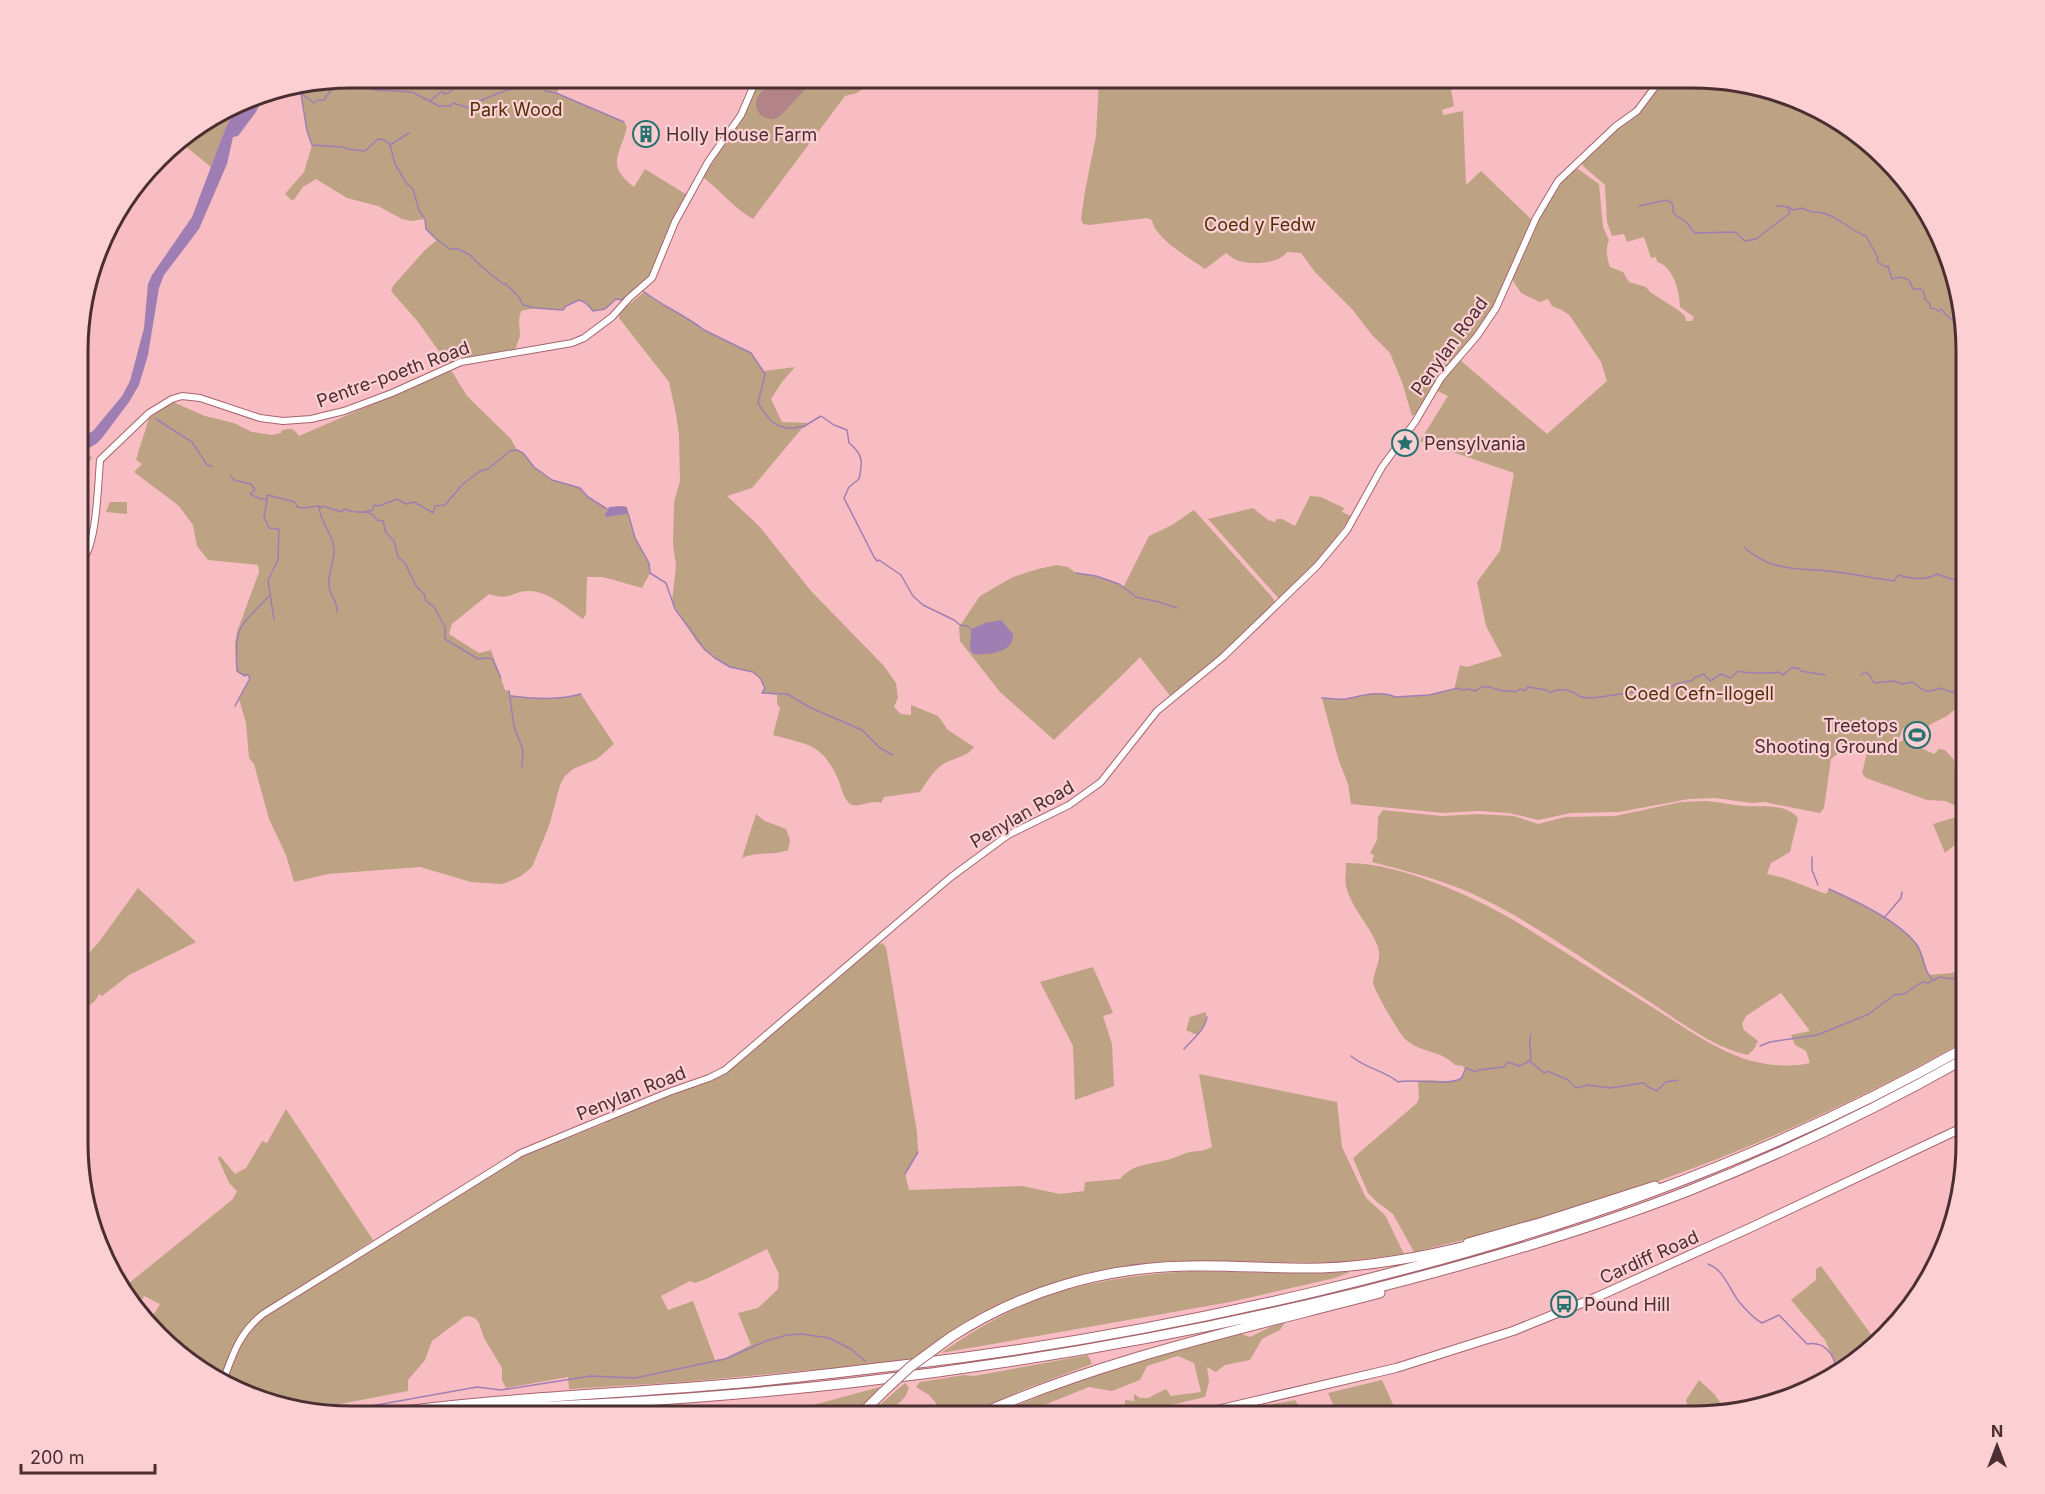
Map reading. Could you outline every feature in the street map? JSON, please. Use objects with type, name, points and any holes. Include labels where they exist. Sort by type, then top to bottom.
[{"type":"highway","points":[[437,1406],[514,1398],[696,1387],[1020,1350],[1280,1300],[1431,1262],[1555,1227],[1683,1182],[1799,1133],[1956,1052]]},
{"type":"highway","points":[[555,1406],[741,1394],[927,1374],[1151,1337],[1309,1304],[1448,1269],[1559,1236],[1666,1199],[1775,1155],[1888,1101],[1956,1064]]},
{"type":"highway","points":[[1386,1262],[1504,1233],[1572,1213],[1654,1186],[1756,1146],[1799,1133]]},
{"type":"highway","points":[[869,1406],[910,1367],[951,1337],[994,1312],[1069,1283],[1122,1271],[1187,1266],[1320,1268],[1386,1262],[1424,1256],[1518,1233],[1555,1227]]},
{"type":"highway","points":[[1149,1352],[1462,1271],[1524,1252],[1559,1236]]},
{"type":"highway","points":[[1000,1406],[1061,1381],[1188,1339],[1277,1316],[1309,1304]]},
{"type":"main road","name":"Cardiff Road","points":[[1234,1406],[1396,1368],[1514,1331],[1597,1297],[1752,1227],[1956,1131]]},
{"type":"street","name":"Pentre-poeth Road","points":[[88,554],[91,548],[95,518],[100,460],[149,413],[172,399],[182,396],[200,398],[260,418],[283,421],[311,419],[344,411],[392,393],[461,362],[578,341],[612,317],[652,278],[675,222],[708,162],[741,115],[753,88]]},
{"type":"street","name":"Penylan Road","points":[[226,1373],[247,1327],[263,1314],[521,1153],[725,1070],[951,877],[1001,840],[1069,805],[1101,782],[1157,711],[1224,657],[1317,566],[1347,530],[1382,467],[1415,422],[1441,378],[1477,336],[1496,308],[1536,218],[1558,181],[1616,126],[1636,111],[1654,88]]},
{"type":"green space","name":"Park Wood","points":[[352,88],[559,88],[557,93],[624,122],[627,127],[618,153],[617,166],[625,179],[634,187],[645,169],[687,195],[650,276],[621,300],[616,299],[605,309],[593,311],[586,303],[579,300],[566,305],[563,310],[535,308],[521,311],[520,336],[515,350],[449,365],[418,322],[391,291],[425,250],[437,240],[426,229],[425,219],[411,221],[402,219],[378,206],[347,198],[316,179],[303,187],[293,201],[285,194],[304,172],[312,145],[307,131],[301,94],[318,91]]},
{"type":"green space","points":[[755,88],[864,88],[857,93],[845,96],[753,219],[704,178],[744,114]]},
{"type":"green space","name":"Coed y Fedw","points":[[1098,88],[1451,88],[1454,106],[1442,110],[1443,115],[1463,111],[1466,185],[1481,171],[1532,220],[1486,320],[1443,371],[1418,412],[1412,416],[1390,353],[1372,335],[1352,309],[1315,272],[1301,253],[1287,252],[1272,261],[1251,263],[1234,259],[1226,253],[1205,269],[1166,241],[1159,234],[1152,220],[1147,218],[1083,224],[1081,219],[1085,191],[1096,136]]},
{"type":"green space","name":"Coed Cefn-llogell","points":[[1658,88],[1710,89],[1761,97],[1810,116],[1853,143],[1891,178],[1912,206],[1929,235],[1948,284],[1956,335],[1956,708],[1931,724],[1919,735],[1903,728],[1898,741],[1901,742],[1906,736],[1917,738],[1915,743],[1917,746],[1934,754],[1939,749],[1945,750],[1954,760],[1956,806],[1946,801],[1927,800],[1866,778],[1862,773],[1868,749],[1849,745],[1831,759],[1824,808],[1820,813],[1764,802],[1752,803],[1715,798],[1689,799],[1619,812],[1571,813],[1538,820],[1509,813],[1479,811],[1443,813],[1351,804],[1348,784],[1338,758],[1322,698],[1343,699],[1377,694],[1395,697],[1429,695],[1454,690],[1460,665],[1467,667],[1502,656],[1486,626],[1477,582],[1500,551],[1514,473],[1420,441],[1448,396],[1436,390],[1460,360],[1547,434],[1607,381],[1601,362],[1570,316],[1552,306],[1548,299],[1540,302],[1521,293],[1512,279],[1545,205],[1575,168],[1599,184],[1603,227],[1609,240],[1607,254],[1610,267],[1623,272],[1629,282],[1646,287],[1678,310],[1685,316],[1686,321],[1692,321],[1694,317],[1680,307],[1679,294],[1671,274],[1663,264],[1657,262],[1656,257],[1651,258],[1644,237],[1627,242],[1624,234],[1612,236],[1607,222],[1605,185],[1583,166],[1582,162],[1614,130],[1645,105]]},
{"type":"green space","points":[[230,118],[226,127],[211,167],[187,147]]},
{"type":"green space","points":[[644,292],[704,330],[751,353],[764,371],[795,367],[771,399],[782,422],[809,423],[803,427],[752,488],[727,496],[759,526],[811,591],[884,666],[896,683],[898,698],[894,707],[901,714],[911,715],[911,705],[938,716],[948,730],[974,747],[937,769],[920,792],[884,797],[881,803],[850,804],[832,767],[819,751],[773,735],[780,708],[777,704],[777,695],[762,693],[765,688],[760,678],[753,672],[730,667],[705,650],[697,642],[672,602],[676,565],[673,545],[674,502],[680,481],[676,414],[669,382],[619,318],[620,312]]},
{"type":"green space","points":[[451,370],[467,396],[511,439],[517,450],[523,453],[534,467],[552,480],[580,488],[588,497],[607,509],[605,514],[628,513],[635,538],[649,563],[650,573],[642,588],[603,577],[587,577],[586,614],[583,619],[557,600],[535,591],[502,597],[489,594],[452,624],[449,634],[479,653],[491,650],[505,690],[509,691],[510,696],[537,699],[581,694],[614,744],[597,759],[573,769],[565,776],[560,785],[549,826],[532,867],[521,876],[508,882],[501,884],[471,882],[420,867],[328,874],[294,882],[286,855],[269,819],[254,764],[249,758],[246,723],[239,699],[250,678],[247,674],[245,676],[237,671],[235,644],[237,632],[259,572],[258,565],[208,560],[197,546],[193,525],[179,506],[134,472],[142,464],[136,460],[139,449],[149,418],[173,402],[205,416],[234,423],[252,432],[272,435],[290,429],[299,436]]},
{"type":"green space","points":[[1310,496],[1321,497],[1344,508],[1342,512],[1351,516],[1329,548],[1280,600],[1208,519],[1253,508],[1268,520],[1275,522],[1277,519],[1282,519],[1295,526]]},
{"type":"green space","points":[[110,502],[127,502],[127,514],[106,512]]},
{"type":"green space","points":[[1194,510],[1276,604],[1235,643],[1171,697],[1140,657],[1054,740],[1000,692],[960,641],[959,627],[980,596],[1013,577],[1038,569],[1057,565],[1068,567],[1076,573],[1096,576],[1124,586],[1149,536],[1172,525]]},
{"type":"green space","points":[[1706,801],[1773,807],[1793,813],[1798,818],[1790,852],[1771,863],[1767,874],[1826,894],[1829,889],[1864,906],[1899,927],[1916,944],[1924,959],[1928,975],[1956,972],[1956,1045],[1835,1108],[1767,1139],[1698,1166],[1558,1214],[1414,1252],[1393,1214],[1368,1193],[1353,1158],[1417,1103],[1418,1081],[1453,1082],[1462,1078],[1465,1069],[1444,1057],[1410,1043],[1401,1034],[1386,1010],[1373,982],[1378,961],[1378,947],[1347,890],[1346,863],[1367,864],[1415,876],[1488,906],[1701,1038],[1732,1054],[1767,1064],[1810,1063],[1806,1051],[1795,1045],[1791,1035],[1810,1031],[1781,993],[1746,1016],[1742,1024],[1744,1030],[1758,1041],[1754,1049],[1748,1055],[1734,1051],[1690,1029],[1552,938],[1487,900],[1418,874],[1372,862],[1374,855],[1370,853],[1377,840],[1378,817],[1383,810],[1442,816],[1478,814],[1514,816],[1538,824],[1565,817],[1615,816],[1681,802]]},
{"type":"green space","points":[[756,814],[765,821],[786,829],[790,840],[788,850],[742,858]]},
{"type":"green space","points":[[1956,817],[1956,844],[1945,853],[1933,824]]},
{"type":"green space","points":[[138,888],[196,942],[129,975],[102,996],[99,994],[88,1006],[88,954]]},
{"type":"green space","points":[[882,943],[886,947],[917,1132],[918,1152],[905,1174],[909,1190],[1022,1186],[1060,1194],[1084,1191],[1085,1182],[1120,1179],[1136,1167],[1212,1147],[1199,1074],[1337,1102],[1342,1147],[1366,1198],[1385,1215],[1404,1254],[1333,1263],[1195,1261],[1125,1266],[1087,1273],[1023,1295],[960,1325],[909,1361],[684,1382],[569,1389],[568,1377],[506,1388],[502,1380],[502,1368],[484,1338],[479,1323],[475,1318],[469,1316],[464,1317],[432,1341],[425,1360],[408,1380],[408,1391],[335,1405],[284,1397],[228,1374],[243,1340],[256,1325],[276,1309],[524,1155],[601,1125],[627,1111],[669,1094],[721,1076],[751,1052],[772,1031],[785,1024],[788,1018],[810,998],[823,991],[872,947]],"holes":[[[767,1249],[779,1274],[778,1289],[758,1308],[738,1313],[751,1345],[726,1358],[715,1360],[693,1301],[668,1310],[661,1296],[690,1281],[695,1283],[706,1279]]]},
{"type":"green space","points":[[1093,967],[1113,1013],[1103,1016],[1112,1044],[1114,1086],[1075,1100],[1073,1046],[1040,982]]},
{"type":"green space","points":[[1206,1012],[1206,1022],[1197,1035],[1186,1030],[1190,1017]]},
{"type":"green space","points":[[286,1109],[373,1240],[254,1317],[238,1339],[224,1372],[178,1340],[153,1315],[160,1304],[144,1296],[142,1300],[130,1283],[233,1199],[237,1191],[229,1183],[218,1158],[220,1156],[235,1174],[246,1168],[262,1141],[267,1143]]},
{"type":"green space","points":[[1821,1266],[1872,1335],[1835,1362],[1825,1340],[1791,1300],[1816,1280],[1816,1269]]},
{"type":"green space","points":[[1192,1271],[1350,1272],[1335,1278],[1230,1302],[941,1353],[994,1320],[1048,1295],[1109,1280]]},
{"type":"green space","points":[[1287,1319],[1280,1330],[1262,1339],[1250,1360],[1225,1365],[1216,1372],[1207,1367],[1209,1382],[1205,1397],[1167,1406],[1125,1406],[1125,1400],[1134,1401],[1134,1394],[1140,1398],[1148,1398],[1166,1389],[1171,1396],[1201,1392],[1194,1363],[1178,1356],[1147,1366],[1140,1380],[1112,1391],[1089,1387],[1042,1406],[1015,1406],[1131,1362],[1236,1332],[1250,1337]]},
{"type":"green space","points":[[1088,1355],[1092,1364],[987,1406],[936,1406],[929,1395],[916,1387],[920,1382],[964,1375],[974,1376]]},
{"type":"green space","points":[[1382,1380],[1394,1406],[1334,1406],[1328,1393]]},
{"type":"green space","points":[[1699,1380],[1721,1404],[1688,1406],[1686,1400]]},
{"type":"green space","points":[[905,1383],[909,1388],[905,1397],[896,1406],[879,1406]]},
{"type":"green space","points":[[880,1387],[862,1406],[812,1406]]},
{"type":"green space","points":[[1295,1400],[1299,1406],[1263,1406]]},
{"type":"shaded area","points":[[259,105],[238,136],[233,137],[227,164],[199,229],[164,275],[159,288],[148,355],[139,385],[102,438],[88,448],[88,434],[93,431],[122,396],[130,381],[144,328],[148,284],[192,217],[230,119]]},
{"type":"shaded area","points":[[609,507],[627,507],[628,513],[606,517],[605,514]]},
{"type":"shaded area","points":[[1001,620],[1013,634],[1009,646],[999,652],[973,654],[970,649],[971,629]]},
{"type":"waterway","points":[[371,88],[412,92],[439,106],[450,106],[453,103],[469,108],[499,93],[520,88]]},
{"type":"waterway","points":[[430,101],[442,91],[444,94],[454,88]]},
{"type":"waterway","points":[[520,88],[525,88]]},
{"type":"waterway","points":[[302,94],[314,103],[324,100],[331,89]]},
{"type":"waterway","points":[[545,91],[556,93],[624,122]]},
{"type":"waterway","points":[[301,94],[307,131],[312,145],[365,151],[378,139],[385,140],[390,145],[395,164],[407,184],[413,189],[419,210],[425,219],[426,229],[450,249],[458,249],[470,255],[503,284],[506,284],[519,297],[523,305],[563,310],[566,306],[579,300],[586,303],[593,311],[605,309],[616,299],[621,300],[637,287],[639,288]]},
{"type":"waterway","points":[[390,145],[409,133]]},
{"type":"waterway","points":[[1639,206],[1667,200],[1672,203],[1674,214],[1686,222],[1695,233],[1735,232],[1745,241],[1756,239],[1790,213],[1788,208]]},
{"type":"waterway","points":[[1777,206],[1789,207],[1792,210],[1803,208],[1826,214],[1866,236],[1878,258],[1877,261],[1885,267],[1888,266],[1892,279],[1901,277],[1909,280],[1913,289],[1920,289],[1924,292],[1930,308],[1938,311],[1941,309],[1954,321]]},
{"type":"waterway","points":[[643,291],[704,330],[751,353],[765,374],[758,403],[777,425],[788,428],[803,427],[821,416],[847,430],[849,443],[861,459],[861,468],[859,479],[849,487],[844,498],[874,557],[901,575],[913,596],[923,605],[971,629]]},
{"type":"waterway","points":[[156,419],[192,442],[207,465],[212,466]]},
{"type":"waterway","points":[[231,476],[234,480],[251,484],[255,490],[250,494],[261,499],[267,499],[267,495],[295,502],[297,507],[319,506],[321,508],[322,506],[342,512],[344,509],[363,512],[373,510],[374,505],[379,506],[397,499],[406,504],[414,502],[433,513],[435,506],[445,505],[462,485],[480,471],[488,469],[510,451],[517,450],[523,453],[534,467],[552,480],[580,488],[588,497],[607,509]]},
{"type":"waterway","points":[[267,500],[264,517],[269,528],[279,529],[278,560],[268,580],[274,620]]},
{"type":"waterway","points":[[319,508],[334,548],[329,585],[337,612]]},
{"type":"waterway","points":[[367,512],[377,520],[383,521],[386,533],[394,541],[398,557],[405,563],[416,586],[424,594],[426,601],[434,607],[445,627],[445,639],[478,659],[493,660],[501,678]]},
{"type":"waterway","points":[[628,513],[635,538],[649,563],[650,573],[666,583],[675,609],[705,650],[730,667],[753,672],[760,678],[765,688],[762,693],[787,694],[811,708],[862,730],[880,748],[893,755]]},
{"type":"waterway","points":[[1744,547],[1763,560],[1783,567],[1894,581],[1898,575],[1918,579],[1937,574],[1956,579]]},
{"type":"waterway","points":[[1076,573],[1096,576],[1119,584],[1136,597],[1177,608]]},
{"type":"waterway","points":[[235,706],[250,678],[247,674],[245,676],[237,671],[238,635],[245,622],[269,596]]},
{"type":"waterway","points":[[1657,693],[1664,692],[1677,684],[1692,681],[1704,674],[1710,681],[1721,674],[1731,678],[1738,671],[1778,672],[1783,675],[1791,668],[1825,675]]},
{"type":"waterway","points":[[1861,675],[1865,672],[1869,674],[1874,683],[1913,682],[1928,691],[1940,688],[1956,693]]},
{"type":"waterway","points":[[1322,698],[1343,699],[1377,694],[1395,697],[1429,695],[1458,688],[1475,691],[1487,687],[1514,692],[1521,689],[1524,691],[1528,687],[1547,690],[1550,693],[1564,690],[1586,698],[1637,692],[1643,697],[1653,694]]},
{"type":"waterway","points":[[509,691],[514,726],[523,750],[522,767]]},
{"type":"waterway","points":[[511,696],[546,698],[581,694]]},
{"type":"waterway","points":[[1812,857],[1812,870],[1818,885]]},
{"type":"waterway","points":[[1829,889],[1876,912],[1909,936],[1917,945],[1932,979]]},
{"type":"waterway","points":[[1884,918],[1901,898],[1902,892]]},
{"type":"waterway","points":[[1760,1046],[1770,1042],[1817,1035],[1869,1014],[1894,995],[1904,994],[1922,982],[1928,983],[1940,977],[1956,977]]},
{"type":"waterway","points":[[1184,1049],[1201,1030],[1207,1017]]},
{"type":"waterway","points":[[1530,1061],[1531,1034]]},
{"type":"waterway","points":[[1351,1056],[1398,1082],[1458,1080],[1466,1068],[1476,1072],[1504,1067],[1508,1062],[1519,1066],[1530,1061],[1544,1073],[1547,1071],[1568,1080],[1576,1088],[1588,1085],[1610,1088],[1644,1083],[1657,1091],[1666,1082],[1678,1080]]},
{"type":"waterway","points":[[905,1174],[918,1152]]},
{"type":"waterway","points":[[1708,1264],[1719,1271],[1737,1299],[1753,1317],[1762,1323],[1779,1315],[1807,1344],[1819,1344],[1827,1349],[1835,1364]]},
{"type":"waterway","points":[[371,1406],[477,1387],[501,1390],[591,1376],[635,1378],[725,1359],[766,1341],[787,1335],[802,1334],[829,1338],[851,1349],[865,1361]]},
{"type":"runway","points":[[771,104],[786,88]]},
{"type":"place","name":"Holly House Farm","points":[[646,134]]},
{"type":"place","name":"Pensylvania","points":[[1405,443]]},
{"type":"place","name":"Treetops Shooting Ground","points":[[1917,735]]},
{"type":"place","name":"Pound Hill","points":[[1564,1304]]}]
